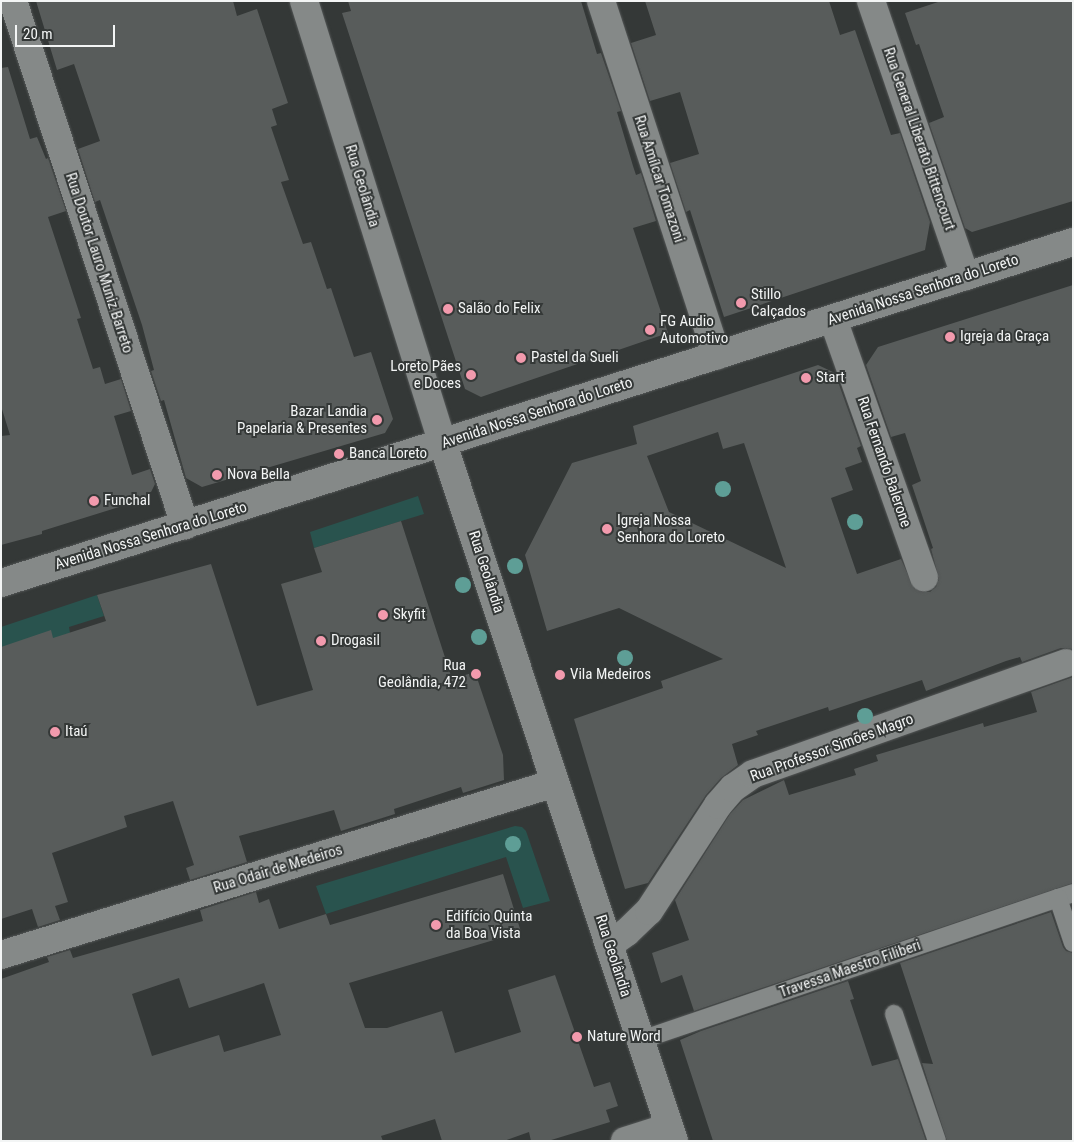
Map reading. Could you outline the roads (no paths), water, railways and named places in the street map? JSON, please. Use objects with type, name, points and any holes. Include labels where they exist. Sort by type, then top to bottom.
[{"type":"street","name":"Rua Doutor Lauro Muniz Barreto","points":[[13,1],[185,525]]},
{"type":"street","name":"Rua Geolândia","points":[[304,1],[443,444],[671,1134]]},
{"type":"street","name":"Rua Amílcar Tomazoni","points":[[601,1],[717,356]]},
{"type":"street","name":"Rua General Liberato Bittencourt","points":[[872,1],[966,276]]},
{"type":"street","name":"Avenida Nossa Senhora do Loreto","points":[[1,583],[443,444],[1073,242]]},
{"type":"street","name":"Rua Fernando Balerone","points":[[833,319],[924,577]]},
{"type":"street","name":"Rua Professor Simões Magro","points":[[609,945],[627,932],[649,911],[718,805],[733,788],[753,774],[1066,663]]},
{"type":"street","name":"Rua Odair de Medeiros","points":[[1,955],[555,783]]},
{"type":"street","points":[[625,1141],[671,1134]]},
{"type":"lane","name":"Travessa Maestro Filiberi","points":[[641,1040],[1065,895],[1073,943]]},
{"type":"lane","points":[[894,1014],[936,1141]]},
{"type":"place","name":"Stillo Calçados","points":[[741,303]]},
{"type":"place","name":"Salão do Felix","points":[[448,309]]},
{"type":"place","name":"FG Audio Automotivo","points":[[650,330]]},
{"type":"place","name":"Igreja da Graça","points":[[950,337]]},
{"type":"place","name":"Pastel da Sueli","points":[[521,358]]},
{"type":"place","name":"Loreto Pães e Doces","points":[[471,375]]},
{"type":"place","name":"Start","points":[[806,378]]},
{"type":"place","name":"Bazar Landia Papelaria & Presentes","points":[[377,420]]},
{"type":"place","name":"Banca Loreto","points":[[339,454]]},
{"type":"place","name":"Nova Bella","points":[[217,475]]},
{"type":"place","name":"Funchal","points":[[94,501]]},
{"type":"place","name":"Igreja Nossa Senhora do Loreto","points":[[607,529]]},
{"type":"place","name":"Skyfit","points":[[383,615]]},
{"type":"place","name":"Drogasil","points":[[321,641]]},
{"type":"place","name":"Rua Geolândia, 472","points":[[476,674]]},
{"type":"place","name":"Vila Medeiros","points":[[560,675]]},
{"type":"place","name":"Itaú","points":[[55,732]]},
{"type":"place","name":"Edifício Quinta da Boa Vista","points":[[436,925]]},
{"type":"place","name":"Nature Word","points":[[577,1037]]}]
